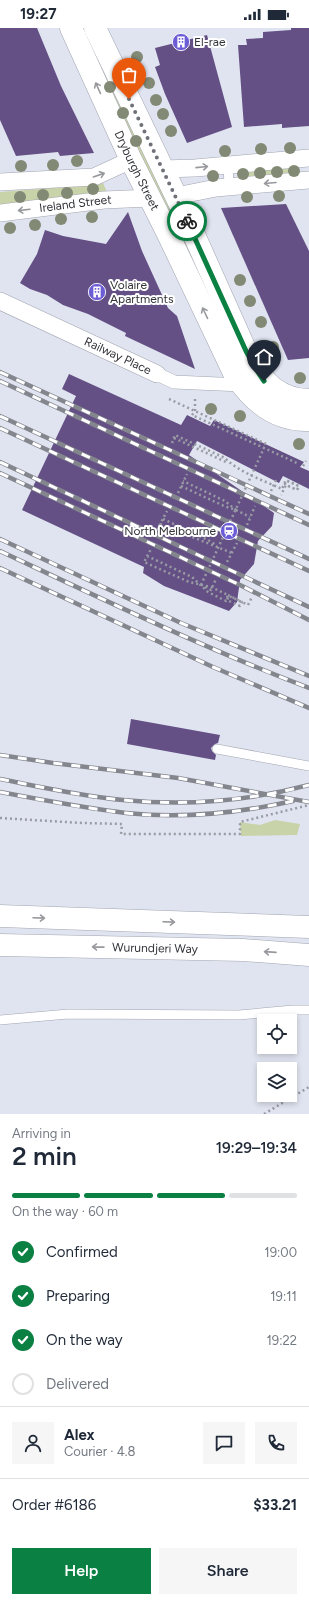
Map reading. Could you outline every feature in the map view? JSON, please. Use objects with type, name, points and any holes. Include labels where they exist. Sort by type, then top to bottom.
[{"type":"main road","name":"Dryburgh Street","points":[[100,30],[246,351],[256,369],[270,387],[281,405],[260,404],[242,385],[231,368],[191,282],[131,160],[74,35],[100,30]]},
{"type":"main road","points":[[191,282],[211,273]]},
{"type":"main road","points":[[309,400],[297,399],[281,405],[296,419],[309,420]]},
{"type":"main road","points":[[0,916],[309,927]]},
{"type":"main road","name":"Wurundjeri Way","points":[[0,945],[243,950],[309,954]]},
{"type":"street","points":[[163,169],[195,168],[309,158]]},
{"type":"street","name":"Ireland Street","points":[[0,182],[94,177],[131,160]]},
{"type":"street","points":[[176,196],[229,186],[309,180]]},
{"type":"street","name":"Ireland Street","points":[[0,213],[97,201],[150,198]]},
{"type":"street","name":"Railway Place","points":[[0,301],[174,382],[242,385]]},
{"type":"lane","points":[[228,164],[229,186]]},
{"type":"lane","points":[[217,748],[309,766]]},
{"type":"lane","points":[[0,1020],[68,1014],[239,1015],[309,1010]]},
{"type":"path","points":[[192,416],[299,464]]},
{"type":"path","points":[[172,443],[174,438],[282,489],[286,480],[299,486],[297,490],[292,488],[286,485],[285,484],[287,481],[298,486],[297,490],[286,484],[284,490],[281,495]]},
{"type":"path","points":[[201,585],[264,448]]},
{"type":"path","points":[[304,466],[306,461]]},
{"type":"path","points":[[178,493],[187,474]]},
{"type":"path","points":[[271,491],[277,478]]},
{"type":"path","points":[[183,481],[225,501],[236,510]]},
{"type":"path","points":[[181,486],[250,517]]},
{"type":"path","points":[[247,525],[256,506]]},
{"type":"path","points":[[158,530],[167,511]]},
{"type":"path","points":[[162,519],[208,540],[218,547]]},
{"type":"path","points":[[160,524],[232,553]]},
{"type":"path","points":[[227,562],[237,543]]},
{"type":"path","points":[[151,549],[144,562],[189,582],[210,587],[242,602],[240,606],[227,600],[229,596],[241,602],[244,603],[248,605],[252,596]]},
{"type":"path","points":[[147,556],[192,577],[208,592],[226,601],[228,596]]},
{"type":"path","points":[[201,585],[211,590],[216,579]]},
{"type":"path","points":[[0,818],[122,824],[121,834],[240,834],[240,822],[309,806]]},
{"type":"path","points":[[264,1114],[309,1087]]},
{"type":"green space","points":[[99,51],[195,257],[187,260],[90,54]]},
{"type":"green space","points":[[298,167],[299,172],[238,177],[238,172]]},
{"type":"green space","points":[[103,183],[107,192],[0,207],[0,192]]},
{"type":"green space","points":[[275,820],[300,824],[297,835],[241,836],[240,822],[260,825]]},
{"type":"building","points":[[0,28],[37,28],[61,86],[94,153],[60,156],[58,152],[16,156],[0,120]]},
{"type":"building","points":[[291,28],[309,28],[309,126],[282,128],[282,124],[244,127],[238,45],[247,45],[246,39],[263,38],[263,32],[291,30]]},
{"type":"building","points":[[207,35],[232,127],[187,143],[165,94],[155,67],[160,65],[155,48]]},
{"type":"building","points":[[286,204],[309,251],[309,358],[288,360],[221,208]]},
{"type":"building","name":"Volaire Apartments","points":[[128,212],[142,251],[168,308],[177,316],[195,369],[125,336],[126,333],[88,314],[63,305],[47,295],[30,289],[20,283],[37,254],[45,230],[63,236],[106,244]]},
{"type":"building","points":[[69,374],[181,425],[187,415],[210,426],[214,420],[304,462],[300,467],[309,471],[309,489],[283,476],[279,483],[197,441],[189,455],[274,513],[272,526],[258,541],[254,564],[240,580],[237,602],[229,611],[164,586],[143,573],[144,567],[22,510],[76,396],[62,389]]},
{"type":"building","points":[[131,719],[220,735],[218,743],[211,748],[216,755],[215,760],[127,744]]},
{"type":"railway","points":[[0,372],[309,514]]},
{"type":"railway","points":[[0,381],[309,525]]},
{"type":"railway","points":[[0,416],[309,559]]},
{"type":"railway","points":[[0,428],[309,571]]},
{"type":"railway","points":[[0,462],[309,607]]},
{"type":"railway","points":[[0,473],[240,585],[309,620]]},
{"type":"railway","points":[[0,539],[181,623],[309,676]]},
{"type":"railway","points":[[0,551],[192,640],[309,688]]},
{"type":"railway","points":[[0,568],[213,667],[309,708]]},
{"type":"railway","points":[[0,755],[178,778],[309,802]]},
{"type":"railway","points":[[0,779],[92,796],[146,802],[216,801],[263,795],[309,785]]},
{"type":"railway","points":[[0,792],[94,809],[147,815],[189,815],[231,812],[293,801]]},
{"type":"way so far","points":[[129,99],[187,221]]},
{"type":"place","name":"El-rae","points":[[181,42]]},
{"type":"place","name":"Volaire Apartments","points":[[97,292]]},
{"type":"place","name":"North Melbourne","points":[[229,531]]},
{"type":"route","points":[[187,221],[250,360],[264,381]]}]
